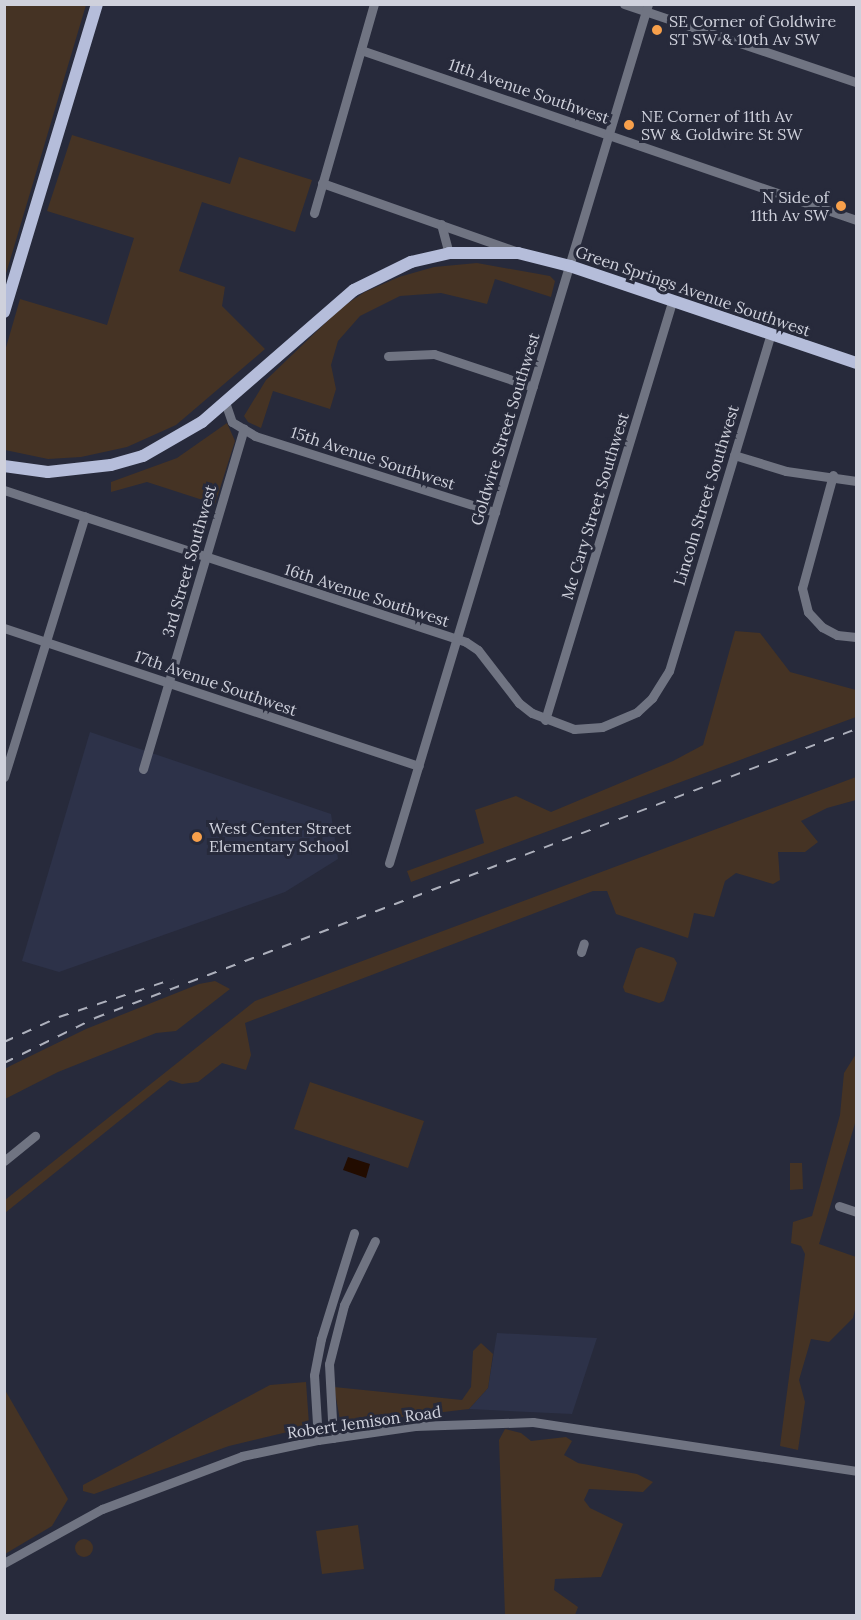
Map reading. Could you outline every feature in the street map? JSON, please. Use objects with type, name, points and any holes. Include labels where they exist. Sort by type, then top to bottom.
[{"type":"main road","points":[[4,312],[97,4]]},
{"type":"main road","name":"Green Springs Avenue Southwest","points":[[7,465],[48,472],[111,465],[143,456],[202,422],[354,290],[411,262],[449,253],[518,253],[570,266],[856,363]]},
{"type":"street","points":[[314,213],[374,4]]},
{"type":"street","points":[[624,4],[647,8],[856,82]]},
{"type":"street","name":"Goldwire Street Southwest","points":[[389,863],[647,8]]},
{"type":"street","name":"11th Avenue Southwest","points":[[361,50],[856,220]]},
{"type":"street","name":"Green Springs Avenue Southwest","points":[[322,183],[518,253]]},
{"type":"street","points":[[441,224],[449,253]]},
{"type":"street","name":"Mc Cary Street Southwest","points":[[545,720],[673,300]]},
{"type":"street","name":"Lincoln Street Southwest","points":[[671,665],[771,334]]},
{"type":"street","points":[[388,356],[434,354],[533,387]]},
{"type":"street","points":[[225,402],[232,422],[244,429]]},
{"type":"street","name":"15th Avenue Southwest","points":[[244,429],[495,512]]},
{"type":"street","name":"3rd Street Southwest","points":[[143,769],[244,429]]},
{"type":"street","points":[[734,455],[793,473],[833,476],[856,481]]},
{"type":"street","points":[[833,476],[802,588],[808,612],[822,627],[837,635],[856,637]]},
{"type":"street","name":"16th Avenue Southwest","points":[[4,490],[457,640],[478,650],[519,703],[545,720],[574,729],[616,723],[652,698],[671,665]]},
{"type":"street","points":[[4,777],[85,516]]},
{"type":"street","name":"17th Avenue Southwest","points":[[4,628],[419,765]]},
{"type":"street","points":[[4,1161],[35,1136]]},
{"type":"street","points":[[839,1206],[856,1212]]},
{"type":"street","points":[[318,1440],[316,1366],[354,1233]]},
{"type":"street","points":[[333,1437],[329,1364],[344,1305],[375,1241]]},
{"type":"street","name":"Robert Jemison Road","points":[[4,1563],[102,1509],[242,1456],[333,1437],[415,1426],[533,1422],[856,1471]]},
{"type":"shaded area","points":[[4,5],[86,5],[5,277]]},
{"type":"shaded area","points":[[72,135],[230,184],[239,157],[312,180],[295,232],[202,202],[179,271],[225,287],[222,306],[265,349],[176,425],[127,447],[81,457],[48,459],[5,450],[5,351],[20,299],[107,325],[134,238],[47,211]]},
{"type":"shaded area","points":[[477,263],[550,276],[555,281],[551,297],[495,279],[487,304],[441,293],[400,296],[360,316],[338,341],[331,365],[336,389],[330,409],[273,391],[261,428],[248,422],[244,416],[266,380],[342,307],[365,292],[399,277],[434,267]]},
{"type":"shaded area","points":[[227,423],[235,441],[215,504],[147,482],[111,492],[111,482],[177,458]]},
{"type":"shaded area","points":[[735,631],[760,633],[790,672],[856,690],[856,717],[411,882],[407,871],[484,843],[475,810],[516,796],[551,812],[673,761],[703,745]]},
{"type":"shaded area","name":"West Center Street Elementary School","points":[[90,732],[331,814],[338,859],[285,892],[59,972],[22,961]]},
{"type":"shaded area","points":[[856,777],[856,800],[827,808],[801,821],[818,842],[805,852],[778,852],[780,880],[773,884],[736,873],[725,881],[714,917],[694,913],[688,938],[616,914],[607,891],[593,891],[245,1023],[251,1055],[246,1070],[222,1063],[198,1082],[182,1084],[170,1080],[5,1213],[5,1200],[255,1001]]},
{"type":"shaded area","points":[[641,947],[674,958],[677,963],[664,1001],[659,1003],[625,992],[623,987],[636,949]]},
{"type":"shaded area","points":[[215,981],[230,989],[176,1031],[156,1033],[58,1072],[5,1099],[5,1069],[10,1066],[86,1029],[199,984]]},
{"type":"shaded area","points":[[856,1054],[856,1120],[819,1244],[856,1257],[856,1306],[853,1318],[829,1342],[811,1339],[799,1380],[805,1402],[798,1450],[780,1446],[805,1254],[801,1246],[791,1243],[793,1222],[812,1216],[840,1115],[844,1073]]},
{"type":"shaded area","points":[[310,1082],[424,1121],[408,1168],[294,1129]]},
{"type":"shaded area","points":[[348,1157],[370,1164],[366,1178],[343,1170]]},
{"type":"shaded area","points":[[790,1163],[802,1163],[803,1189],[790,1190]]},
{"type":"shaded area","points":[[497,1333],[597,1338],[572,1414],[469,1409],[488,1388]]},
{"type":"shaded area","points":[[481,1343],[493,1354],[488,1388],[469,1409],[351,1423],[340,1420],[334,1387],[462,1400],[471,1387],[473,1351]]},
{"type":"shaded area","points":[[306,1382],[309,1424],[304,1428],[229,1446],[94,1494],[83,1491],[83,1485],[270,1385]]},
{"type":"shaded area","points":[[5,1390],[68,1499],[52,1526],[5,1554]]},
{"type":"shaded area","points":[[505,1429],[521,1433],[531,1441],[566,1437],[572,1441],[564,1455],[578,1463],[637,1474],[653,1482],[643,1492],[589,1489],[584,1500],[590,1508],[623,1524],[601,1577],[555,1579],[554,1590],[578,1607],[575,1615],[505,1615],[499,1440]]},
{"type":"shaded area","points":[[358,1525],[364,1569],[322,1574],[316,1531]]},
{"type":"shaded area","points":[[84,1539],[90,1542],[93,1548],[90,1554],[84,1557],[78,1554],[75,1548],[78,1542]]},
{"type":"railway","points":[[4,1063],[95,1018],[856,729]]},
{"type":"railway","points":[[4,1042],[59,1017],[173,979]]},
{"type":"place","name":"SE Corner of Goldwire ST SW & 10th Av SW","points":[[657,30]]},
{"type":"place","name":"NE Corner of 11th Av SW & Goldwire St SW","points":[[629,125]]},
{"type":"place","name":"N Side of 11th Av SW","points":[[841,206]]},
{"type":"place","name":"West Center Street Elementary School","points":[[197,837]]}]
